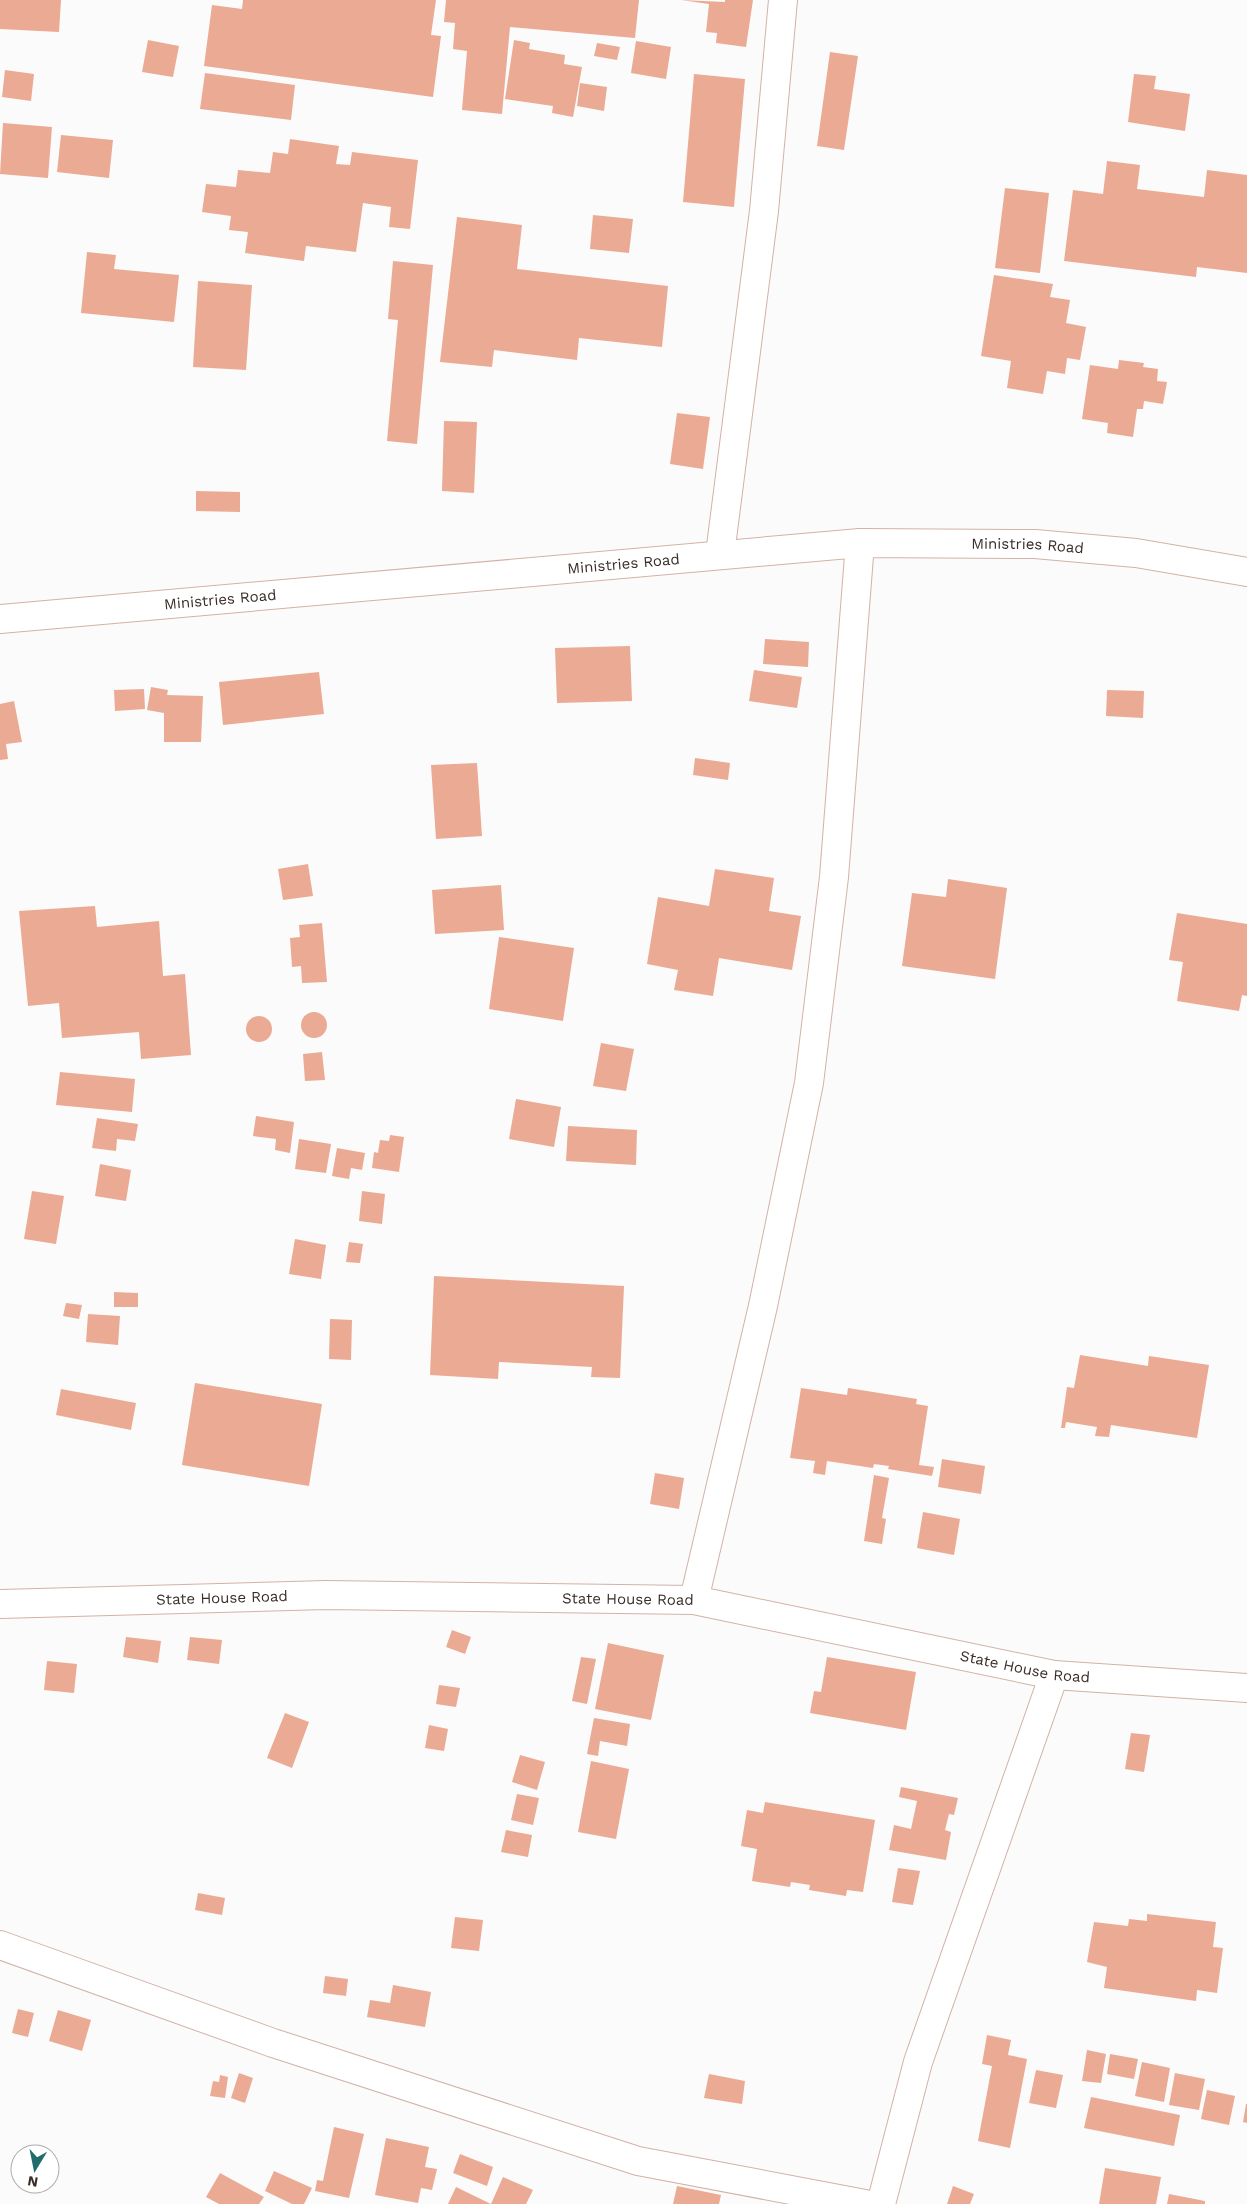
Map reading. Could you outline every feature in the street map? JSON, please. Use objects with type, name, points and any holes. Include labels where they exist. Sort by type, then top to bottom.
[{"type":"street","points":[[720,554],[764,211],[783,0]]},
{"type":"street","points":[[694,1600],[763,1306],[809,1083],[834,877],[860,543]]},
{"type":"street","name":"Ministries Road","points":[[0,619],[860,543],[1035,544],[1136,553],[1247,572]]},
{"type":"street","name":"State House Road","points":[[0,1604],[326,1595],[694,1600],[1054,1674],[1247,1688]]},
{"type":"street","points":[[881,2204],[918,2062],[1054,1674]]},
{"type":"street","points":[[0,1944],[273,2043],[638,2161],[865,2204]]},
{"type":"building","points":[[0,0],[61,0],[59,32],[0,29]]},
{"type":"building","points":[[243,0],[436,0],[431,35],[441,36],[433,97],[204,66],[212,5],[242,9]]},
{"type":"building","points":[[446,0],[639,0],[635,38],[510,27],[502,114],[462,110],[467,51],[453,49],[455,23],[444,22]]},
{"type":"building","points":[[681,0],[725,2],[725,0],[753,0],[746,47],[716,43],[717,33],[706,32],[709,4]]},
{"type":"building","points":[[148,40],[179,46],[173,77],[142,72]]},
{"type":"building","points":[[514,40],[530,43],[529,49],[565,55],[564,64],[582,67],[573,117],[552,113],[553,106],[505,99]]},
{"type":"building","points":[[636,41],[671,47],[666,79],[631,73]]},
{"type":"building","points":[[597,43],[620,47],[617,60],[594,56]]},
{"type":"building","points":[[830,52],[858,56],[844,150],[817,146]]},
{"type":"building","points":[[5,70],[34,74],[31,101],[2,97]]},
{"type":"building","points":[[205,73],[295,85],[291,120],[200,109]]},
{"type":"building","points":[[694,74],[745,79],[734,207],[683,202]]},
{"type":"building","points":[[1134,74],[1156,76],[1154,89],[1190,94],[1185,131],[1128,122]]},
{"type":"building","points":[[580,83],[607,87],[604,111],[577,106]]},
{"type":"building","points":[[3,123],[52,127],[48,178],[0,174]]},
{"type":"building","points":[[61,135],[113,140],[109,178],[57,172]]},
{"type":"building","points":[[290,139],[339,146],[336,164],[350,165],[352,152],[418,160],[410,229],[389,227],[391,207],[363,203],[356,252],[306,246],[304,261],[245,253],[248,232],[229,230],[231,216],[202,212],[206,184],[236,187],[238,170],[270,173],[273,152],[288,154]]},
{"type":"building","points":[[1107,161],[1140,165],[1137,189],[1204,197],[1207,170],[1247,175],[1247,273],[1197,267],[1196,277],[1064,261],[1073,190],[1103,194]]},
{"type":"building","points":[[1005,188],[1049,193],[1040,273],[995,268]]},
{"type":"building","points":[[593,215],[633,219],[629,253],[590,249]]},
{"type":"building","points":[[457,217],[522,225],[517,269],[668,286],[662,347],[579,338],[577,360],[494,350],[492,367],[440,362]]},
{"type":"building","points":[[87,252],[116,255],[114,269],[179,275],[174,322],[81,313]]},
{"type":"building","points":[[393,261],[433,265],[417,444],[387,441],[398,320],[388,319]]},
{"type":"building","points":[[994,275],[1053,284],[1050,297],[1070,300],[1066,323],[1086,327],[1080,360],[1067,358],[1065,374],[1047,371],[1043,394],[1007,388],[1011,361],[981,356]]},
{"type":"building","points":[[198,281],[252,285],[246,370],[193,367]]},
{"type":"building","points":[[1119,360],[1144,363],[1143,367],[1158,369],[1157,381],[1167,382],[1163,404],[1144,401],[1143,409],[1137,409],[1133,437],[1107,433],[1108,423],[1082,419],[1090,365],[1118,369]]},
{"type":"building","points":[[677,413],[710,417],[703,469],[670,464]]},
{"type":"building","points":[[444,421],[477,422],[474,493],[442,491]]},
{"type":"building","points":[[196,491],[240,492],[240,512],[196,511]]},
{"type":"building","points":[[765,639],[809,642],[808,667],[763,664]]},
{"type":"building","points":[[630,646],[632,701],[557,703],[555,648]]},
{"type":"building","points":[[754,670],[802,677],[797,708],[749,701]]},
{"type":"building","points":[[319,672],[324,714],[223,725],[219,682]]},
{"type":"building","points":[[151,687],[168,690],[167,695],[203,696],[201,742],[164,742],[164,713],[147,710]]},
{"type":"building","points":[[144,689],[145,709],[115,711],[114,690]]},
{"type":"building","points":[[1107,690],[1144,691],[1143,718],[1106,716]]},
{"type":"building","points":[[14,701],[22,742],[6,744],[8,759],[0,760],[0,704]]},
{"type":"building","points":[[695,758],[730,763],[728,780],[693,775]]},
{"type":"building","points":[[477,763],[482,836],[436,839],[431,765]]},
{"type":"building","points":[[308,864],[313,896],[283,900],[278,869]]},
{"type":"building","points":[[715,869],[774,878],[769,911],[801,916],[792,970],[719,958],[713,996],[674,990],[678,970],[647,964],[658,897],[709,906]]},
{"type":"building","points":[[948,879],[1007,888],[995,979],[902,966],[912,893],[946,897]]},
{"type":"building","points":[[501,885],[504,930],[435,934],[432,890]]},
{"type":"building","points":[[95,906],[97,927],[159,921],[163,976],[185,974],[191,1055],[141,1059],[139,1032],[62,1038],[59,1003],[28,1006],[19,911]]},
{"type":"building","points":[[1177,913],[1247,924],[1247,996],[1242,995],[1239,1011],[1177,1001],[1183,962],[1169,960]]},
{"type":"building","points":[[322,923],[327,982],[302,983],[301,966],[292,967],[290,938],[300,937],[299,925]]},
{"type":"building","points":[[499,937],[574,948],[563,1021],[489,1009]]},
{"type":"building","points":[[314,1012],[323,1016],[327,1025],[323,1034],[314,1038],[305,1034],[301,1025],[305,1016]]},
{"type":"building","points":[[259,1016],[268,1020],[272,1029],[268,1038],[259,1042],[250,1038],[246,1029],[250,1020]]},
{"type":"building","points":[[601,1043],[634,1049],[626,1091],[593,1086]]},
{"type":"building","points":[[322,1052],[325,1080],[305,1081],[303,1054]]},
{"type":"building","points":[[60,1072],[135,1079],[132,1112],[56,1105]]},
{"type":"building","points":[[516,1099],[561,1107],[554,1147],[509,1139]]},
{"type":"building","points":[[256,1116],[294,1122],[290,1153],[275,1150],[276,1139],[253,1136]]},
{"type":"building","points":[[97,1118],[138,1124],[135,1141],[117,1139],[116,1151],[92,1148]]},
{"type":"building","points":[[568,1126],[637,1130],[636,1165],[566,1161]]},
{"type":"building","points":[[390,1135],[404,1137],[399,1172],[372,1168],[374,1152],[378,1153],[380,1140],[389,1141]]},
{"type":"building","points":[[299,1139],[331,1144],[326,1173],[295,1169]]},
{"type":"building","points":[[337,1148],[365,1153],[362,1170],[351,1168],[349,1179],[332,1176]]},
{"type":"building","points":[[100,1164],[131,1170],[126,1201],[95,1196]]},
{"type":"building","points":[[32,1191],[64,1196],[56,1244],[24,1239]]},
{"type":"building","points":[[362,1191],[385,1194],[382,1224],[359,1221]]},
{"type":"building","points":[[295,1239],[326,1245],[321,1279],[289,1274]]},
{"type":"building","points":[[349,1242],[363,1244],[360,1263],[346,1262]]},
{"type":"building","points":[[434,1276],[624,1286],[620,1378],[591,1377],[592,1367],[499,1362],[498,1379],[430,1375]]},
{"type":"building","points":[[114,1292],[138,1293],[138,1307],[114,1307]]},
{"type":"building","points":[[66,1303],[82,1305],[79,1319],[63,1316]]},
{"type":"building","points":[[88,1314],[120,1316],[118,1345],[86,1342]]},
{"type":"building","points":[[330,1319],[352,1320],[351,1360],[329,1359]]},
{"type":"building","points":[[1080,1355],[1148,1366],[1149,1356],[1209,1365],[1197,1438],[1111,1425],[1109,1437],[1095,1436],[1097,1427],[1066,1422],[1065,1428],[1061,1428],[1067,1387],[1074,1388]]},
{"type":"building","points":[[195,1383],[322,1404],[309,1486],[182,1465]]},
{"type":"building","points":[[801,1388],[847,1395],[848,1388],[917,1399],[916,1404],[928,1406],[919,1465],[934,1467],[932,1476],[888,1469],[889,1466],[874,1464],[873,1468],[827,1461],[825,1475],[813,1473],[815,1461],[790,1458]]},
{"type":"building","points":[[61,1389],[136,1403],[131,1430],[56,1415]]},
{"type":"building","points":[[942,1459],[985,1466],[981,1494],[938,1487]]},
{"type":"building","points":[[655,1473],[684,1478],[679,1509],[650,1504]]},
{"type":"building","points":[[874,1475],[889,1478],[882,1518],[886,1519],[882,1544],[864,1541]]},
{"type":"building","points":[[923,1512],[960,1519],[954,1555],[917,1548]]},
{"type":"building","points":[[452,1630],[471,1637],[465,1654],[446,1647]]},
{"type":"building","points":[[126,1637],[161,1641],[158,1663],[123,1657]]},
{"type":"building","points":[[190,1637],[222,1640],[219,1664],[187,1660]]},
{"type":"building","points":[[608,1643],[664,1655],[651,1720],[595,1709]]},
{"type":"building","points":[[581,1657],[596,1659],[587,1704],[572,1701]]},
{"type":"building","points":[[827,1657],[916,1672],[906,1730],[810,1713],[814,1691],[821,1692]]},
{"type":"building","points":[[47,1661],[77,1664],[74,1693],[44,1690]]},
{"type":"building","points":[[439,1685],[460,1688],[456,1707],[436,1704]]},
{"type":"building","points":[[285,1713],[309,1722],[292,1768],[267,1758]]},
{"type":"building","points":[[594,1718],[630,1724],[627,1746],[600,1741],[598,1756],[587,1754]]},
{"type":"building","points":[[429,1725],[448,1729],[444,1751],[425,1748]]},
{"type":"building","points":[[1131,1733],[1150,1735],[1144,1772],[1125,1769]]},
{"type":"building","points":[[520,1755],[545,1762],[537,1790],[512,1782]]},
{"type":"building","points":[[591,1761],[629,1769],[616,1839],[578,1832]]},
{"type":"building","points":[[901,1787],[958,1798],[954,1815],[949,1814],[945,1830],[951,1832],[946,1860],[889,1850],[894,1825],[911,1829],[917,1801],[899,1797]]},
{"type":"building","points":[[517,1794],[539,1798],[533,1825],[511,1820]]},
{"type":"building","points":[[765,1802],[875,1820],[863,1892],[847,1890],[846,1896],[809,1890],[810,1885],[791,1882],[790,1887],[752,1881],[757,1849],[741,1846],[747,1810],[763,1813]]},
{"type":"building","points":[[506,1830],[532,1835],[528,1857],[501,1852]]},
{"type":"building","points":[[898,1868],[920,1871],[913,1905],[892,1902]]},
{"type":"building","points":[[198,1893],[225,1898],[222,1915],[195,1910]]},
{"type":"building","points":[[1147,1914],[1216,1922],[1213,1947],[1223,1948],[1217,1993],[1197,1990],[1196,2001],[1104,1988],[1107,1967],[1087,1962],[1094,1922],[1128,1926],[1129,1919],[1147,1921]]},
{"type":"building","points":[[455,1917],[483,1920],[479,1951],[451,1948]]},
{"type":"building","points":[[325,1976],[348,1979],[346,1996],[323,1993]]},
{"type":"building","points":[[393,1985],[431,1992],[425,2027],[367,2017],[370,2000],[390,2003]]},
{"type":"building","points":[[18,2009],[34,2013],[28,2037],[12,2033]]},
{"type":"building","points":[[58,2010],[91,2020],[82,2051],[49,2041]]},
{"type":"building","points":[[987,2035],[1011,2040],[1008,2055],[1027,2059],[1010,2148],[978,2141],[992,2066],[982,2064]]},
{"type":"building","points":[[1087,2050],[1106,2054],[1101,2083],[1082,2081]]},
{"type":"building","points":[[1110,2054],[1138,2059],[1134,2079],[1107,2074]]},
{"type":"building","points":[[1142,2062],[1170,2068],[1164,2102],[1135,2096]]},
{"type":"building","points":[[1036,2070],[1063,2075],[1056,2108],[1029,2103]]},
{"type":"building","points":[[239,2073],[253,2078],[245,2103],[231,2098]]},
{"type":"building","points":[[1175,2073],[1205,2079],[1199,2110],[1169,2105]]},
{"type":"building","points":[[709,2074],[745,2081],[742,2104],[704,2098]]},
{"type":"building","points":[[220,2075],[228,2077],[225,2098],[210,2096],[213,2081],[219,2082]]},
{"type":"building","points":[[1207,2090],[1235,2096],[1229,2125],[1201,2119]]},
{"type":"building","points":[[1091,2097],[1180,2115],[1174,2146],[1084,2128]]},
{"type":"building","points":[[1247,2104],[1247,2123],[1243,2122]]},
{"type":"building","points":[[334,2127],[364,2134],[349,2198],[315,2191],[317,2180],[323,2181]]},
{"type":"building","points":[[386,2138],[429,2147],[425,2167],[437,2169],[432,2190],[421,2188],[418,2203],[375,2195]]},
{"type":"building","points":[[460,2154],[493,2167],[487,2186],[453,2173]]},
{"type":"building","points":[[1105,2168],[1161,2177],[1156,2204],[1099,2204]]},
{"type":"building","points":[[274,2171],[312,2188],[304,2204],[292,2204],[265,2191]]},
{"type":"building","points":[[220,2173],[264,2197],[259,2204],[219,2204],[206,2197]]},
{"type":"building","points":[[503,2177],[533,2190],[526,2204],[491,2204]]},
{"type":"building","points":[[677,2186],[721,2195],[719,2204],[673,2204]]},
{"type":"building","points":[[953,2186],[974,2194],[970,2204],[947,2204]]},
{"type":"building","points":[[456,2187],[491,2204],[448,2204]]},
{"type":"building","points":[[1169,2194],[1205,2201],[1205,2204],[1167,2204]]}]
